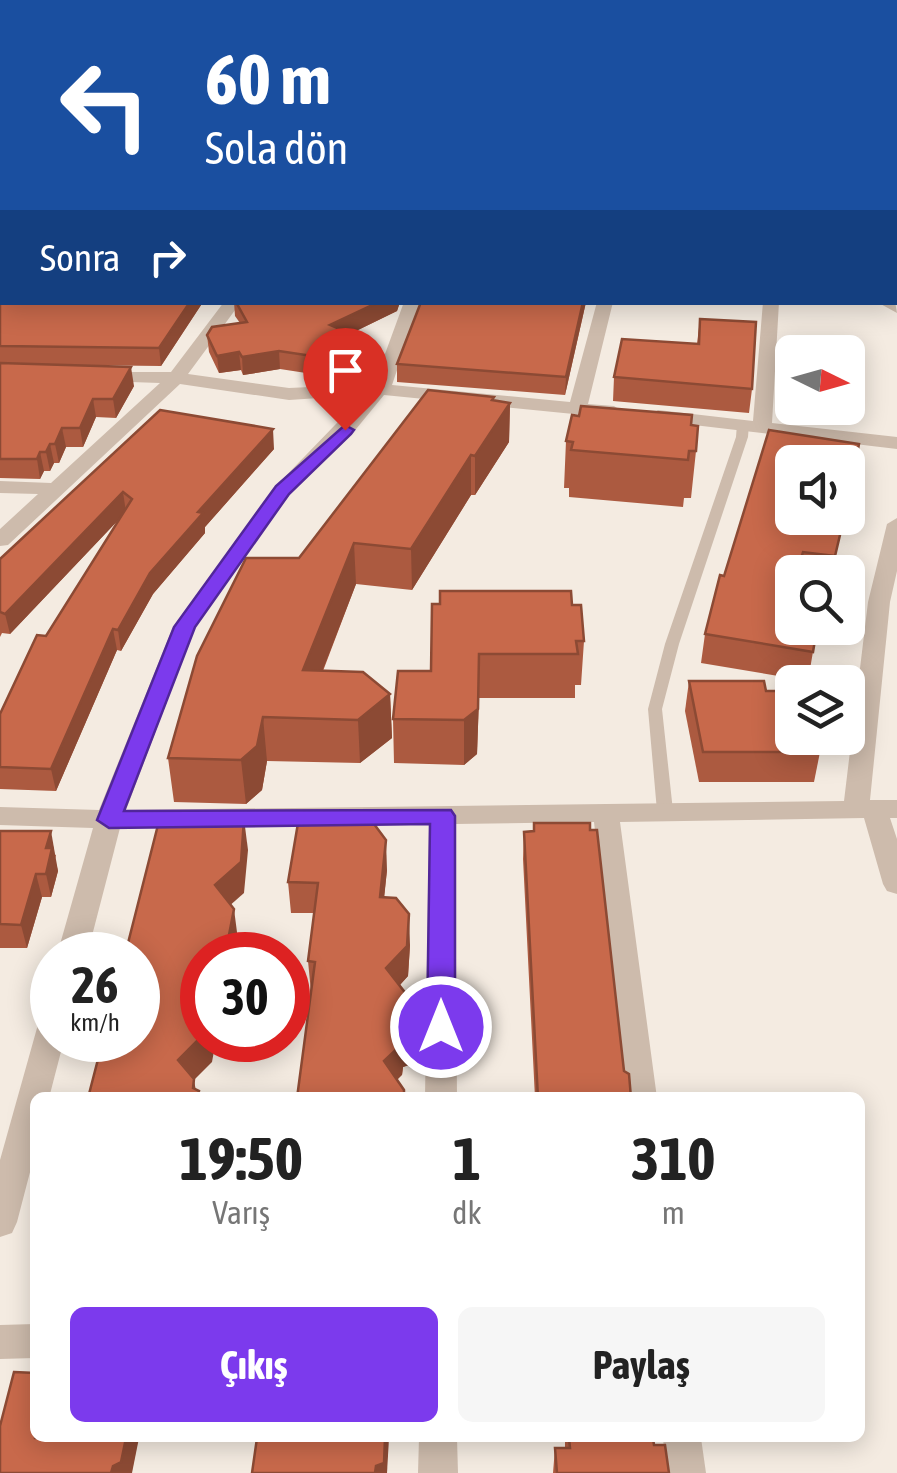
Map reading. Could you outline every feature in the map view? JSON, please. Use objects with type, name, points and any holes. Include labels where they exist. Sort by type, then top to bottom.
[{"type":"street","points":[[0,540],[60,489],[176,378],[230,305]]},
{"type":"street","points":[[78,932],[109,820],[184,627],[283,490],[345,430],[379,388],[411,305]]},
{"type":"street","points":[[578,408],[604,305]]},
{"type":"street","points":[[752,426],[771,305]]},
{"type":"street","points":[[78,375],[176,378],[289,394],[379,388],[897,443]]},
{"type":"street","points":[[0,487],[60,489]]},
{"type":"street","points":[[897,524],[879,602],[876,808],[897,884]]},
{"type":"street","points":[[0,816],[109,820],[876,808]]},
{"type":"street","points":[[606,812],[640,1092]]},
{"type":"street","points":[[441,1092],[442,816]]},
{"type":"street","points":[[35,1092],[43,1062]]},
{"type":"street","points":[[0,1222],[30,1110]]},
{"type":"street","points":[[0,1342],[30,1342]]},
{"type":"street","points":[[438,1442],[438,1473]]},
{"type":"street","points":[[682,1442],[686,1473]]},
{"type":"lane","points":[[666,811],[655,709],[672,644],[742,437],[752,426]]},
{"type":"building","points":[[0,305],[188,305],[159,348],[0,346]]},
{"type":"building","points":[[238,305],[373,305],[330,325],[369,341],[332,359],[279,351],[242,357],[239,352],[217,356],[207,335],[212,327],[247,322]]},
{"type":"building","points":[[420,305],[582,305],[566,377],[397,364]]},
{"type":"building","points":[[700,319],[756,322],[752,389],[614,377],[622,339],[699,344]]},
{"type":"building","points":[[0,363],[131,367],[113,399],[93,399],[80,428],[62,428],[55,444],[40,452],[37,459],[0,459]]},
{"type":"building","points":[[428,390],[494,397],[492,400],[510,403],[475,456],[471,455],[411,549],[354,543],[303,670],[363,672],[390,694],[358,720],[263,717],[257,746],[241,760],[168,758],[197,656],[246,558],[299,558]]},
{"type":"building","points":[[581,406],[692,415],[691,425],[698,426],[696,451],[689,451],[688,460],[571,450],[573,442],[566,441],[572,415],[579,416]]},
{"type":"building","points":[[160,410],[273,429],[198,512],[203,513],[150,573],[118,630],[113,629],[51,769],[0,767],[0,714],[37,635],[46,636],[132,499],[123,492],[5,614],[0,612],[0,559]]},
{"type":"building","points":[[769,430],[859,444],[775,445],[775,535],[840,535],[835,555],[775,555],[775,645],[814,645],[813,652],[705,634],[720,575],[724,576]]},
{"type":"building","points":[[440,591],[571,591],[572,605],[581,605],[584,641],[576,641],[578,654],[479,654],[478,709],[464,720],[393,719],[398,671],[431,671],[432,604],[440,604]]},
{"type":"building","points":[[689,681],[764,681],[766,691],[775,691],[775,752],[703,752]]},
{"type":"building","points":[[160,817],[244,819],[241,862],[215,885],[234,909],[230,932],[180,932],[178,1060],[194,1079],[193,1088],[199,1092],[90,1092],[97,1062],[160,1062],[160,932],[131,932]]},
{"type":"building","points":[[298,823],[374,824],[386,840],[380,897],[396,898],[409,914],[407,946],[386,968],[410,999],[408,1034],[402,1036],[401,1045],[384,1061],[404,1092],[298,1092],[302,1062],[310,1062],[310,1000],[315,962],[310,961],[310,945],[318,883],[288,882]]},
{"type":"building","points":[[534,823],[590,823],[590,830],[597,830],[624,1071],[629,1074],[630,1092],[538,1092],[524,832],[534,831]]},
{"type":"building","points":[[0,831],[51,831],[46,848],[52,848],[46,874],[36,874],[21,925],[0,924]]},
{"type":"building","points":[[14,1372],[30,1373],[30,1442],[125,1442],[121,1462],[113,1466],[111,1473],[0,1473],[0,1426]]},
{"type":"building","points":[[256,1442],[385,1442],[384,1463],[376,1466],[375,1473],[252,1473]]},
{"type":"building","points":[[569,1442],[654,1442],[665,1445],[669,1473],[557,1473],[555,1448],[570,1448]]},
{"type":"route","points":[[345,430],[283,490],[184,627],[109,820],[442,816],[441,1027]]}]
